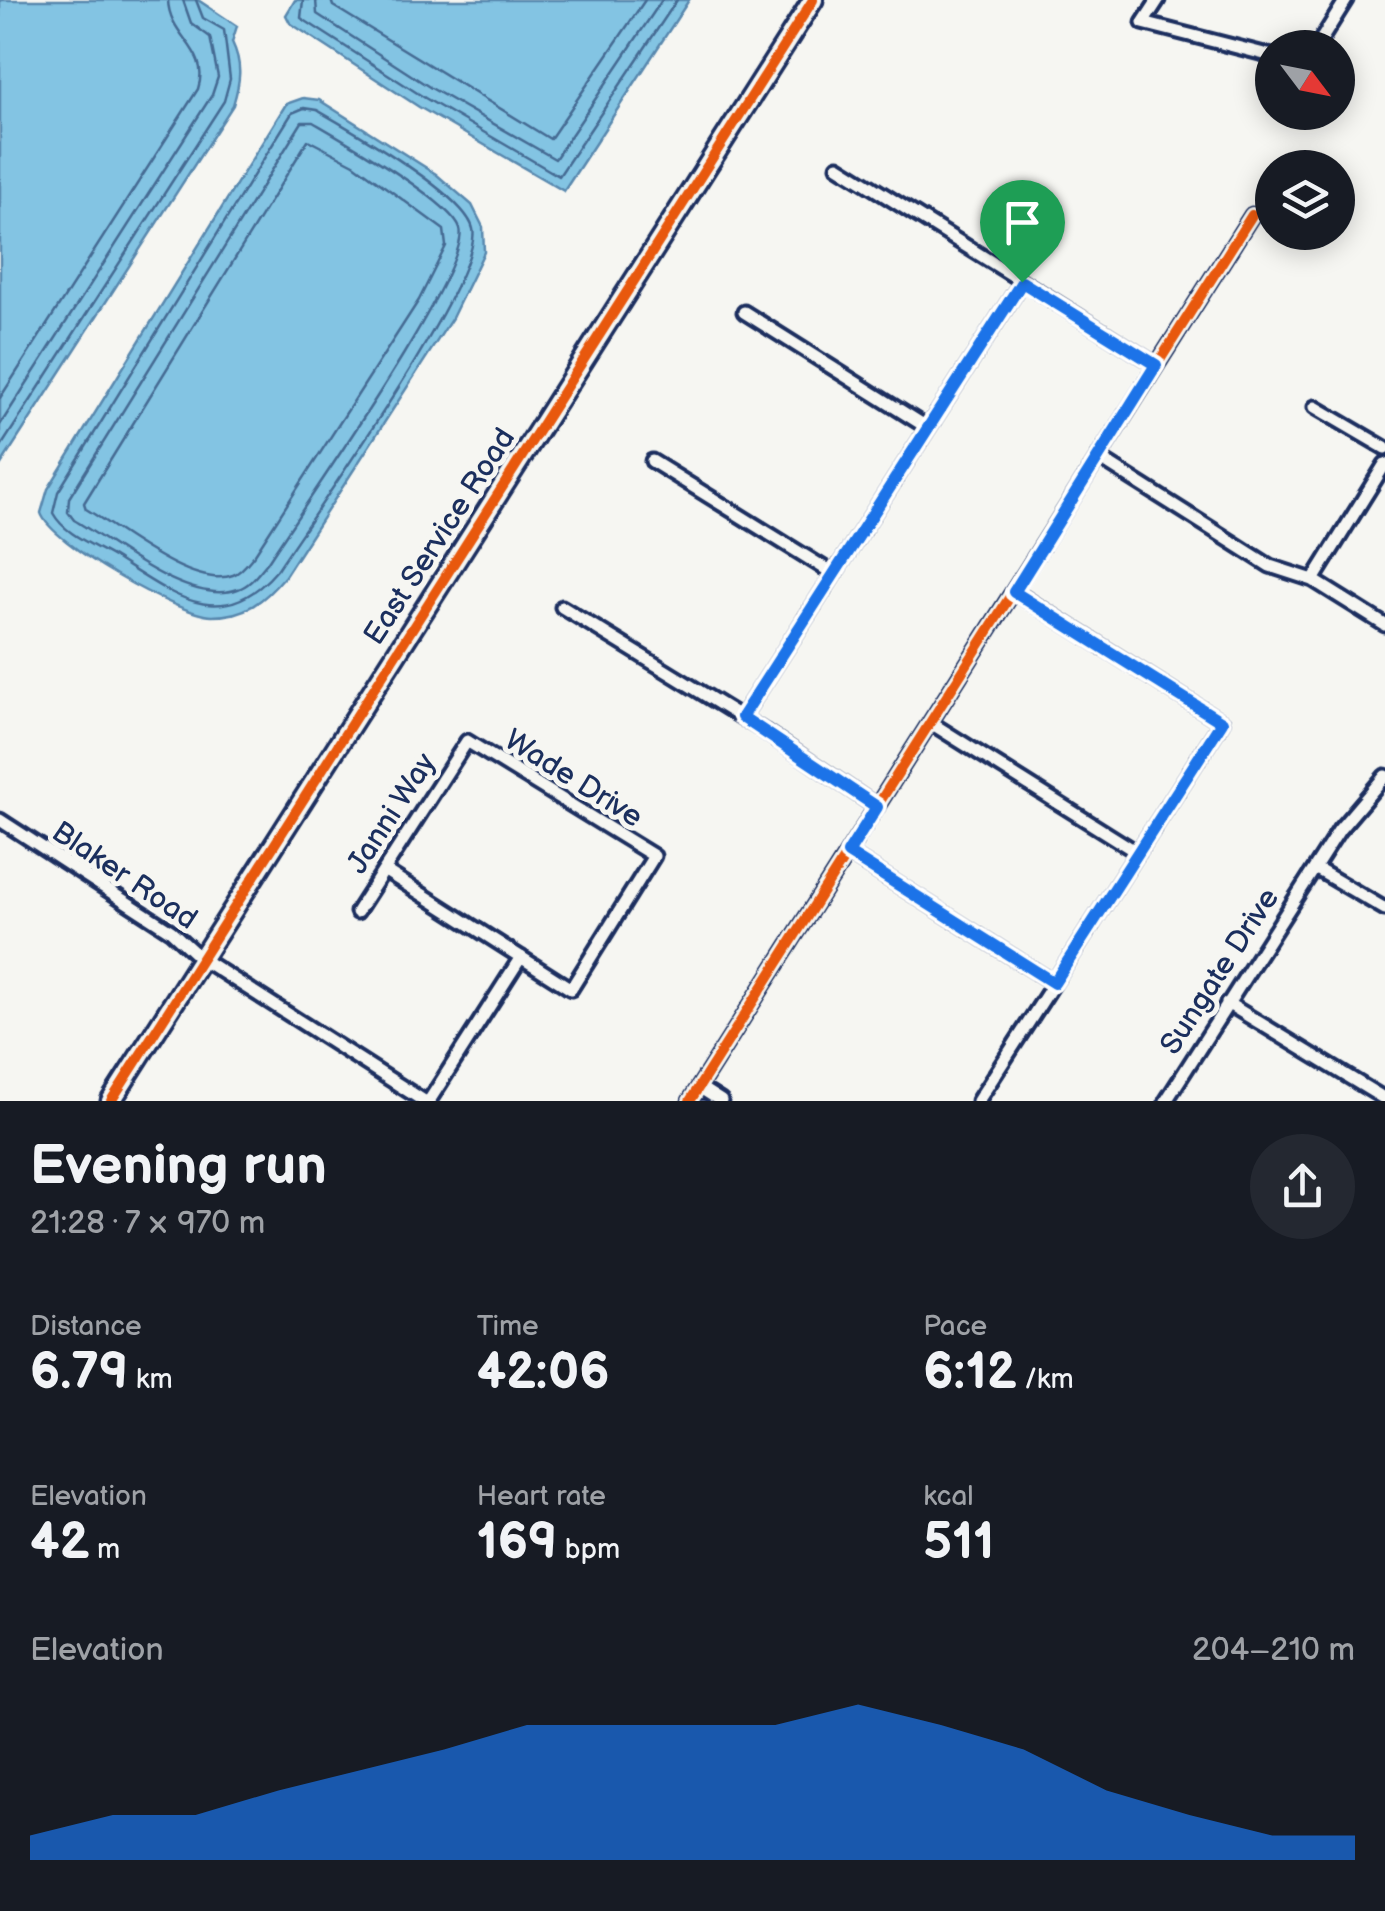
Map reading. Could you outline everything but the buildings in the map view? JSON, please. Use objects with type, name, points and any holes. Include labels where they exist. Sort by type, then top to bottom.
[{"type":"street","name":"East Service Road","points":[[110,1101],[813,0]]},
{"type":"street","points":[[1158,0],[1144,23],[1255,52]]},
{"type":"street","points":[[1327,30],[1346,0]]},
{"type":"street","points":[[838,166],[1156,365]]},
{"type":"street","points":[[690,1101],[1252,215]]},
{"type":"street","points":[[742,717],[1022,282]]},
{"type":"street","points":[[744,312],[928,428]]},
{"type":"street","points":[[1315,407],[1385,448]]},
{"type":"street","points":[[1100,459],[1270,566],[1312,580],[1385,624]]},
{"type":"street","points":[[652,461],[834,574]]},
{"type":"street","points":[[1312,580],[1385,464]]},
{"type":"street","points":[[978,1101],[1222,722],[1014,592]]},
{"type":"street","points":[[562,606],[742,717],[877,807]]},
{"type":"street","points":[[931,723],[1138,853]]},
{"type":"street","name":"Wade Drive","points":[[467,742],[654,856],[572,989],[520,957]]},
{"type":"street","name":"Janni Way","points":[[357,912],[467,742]]},
{"type":"street","name":"Sungate Drive","points":[[1166,1101],[1314,868],[1354,810],[1385,776]]},
{"type":"street","name":"Blaker Road","points":[[0,820],[171,932],[200,957],[426,1101]]},
{"type":"street","points":[[848,853],[1054,983]]},
{"type":"street","points":[[1314,868],[1385,909]]},
{"type":"street","points":[[384,870],[520,957],[426,1101]]},
{"type":"street","points":[[1228,1004],[1367,1096],[1385,1100]]},
{"type":"street","points":[[699,1088],[721,1101]]},
{"type":"water","points":[[0,0],[198,0],[237,26],[232,42],[239,74],[233,105],[0,466]]},
{"type":"water","points":[[295,0],[689,0],[564,191],[419,107],[290,23],[286,15]]},
{"type":"water","points":[[303,98],[319,100],[436,174],[472,205],[483,227],[484,252],[452,318],[285,576],[270,593],[235,613],[196,613],[146,591],[91,559],[67,542],[41,513],[48,489],[286,104]]},
{"type":"cycle path","points":[[111,1101],[813,0]]},
{"type":"cycle path","points":[[690,1101],[1252,215]]},
{"type":"route","points":[[1022,282],[1156,365],[1014,592],[1222,722],[1054,983],[848,853],[877,807],[742,717],[1022,282]]}]
